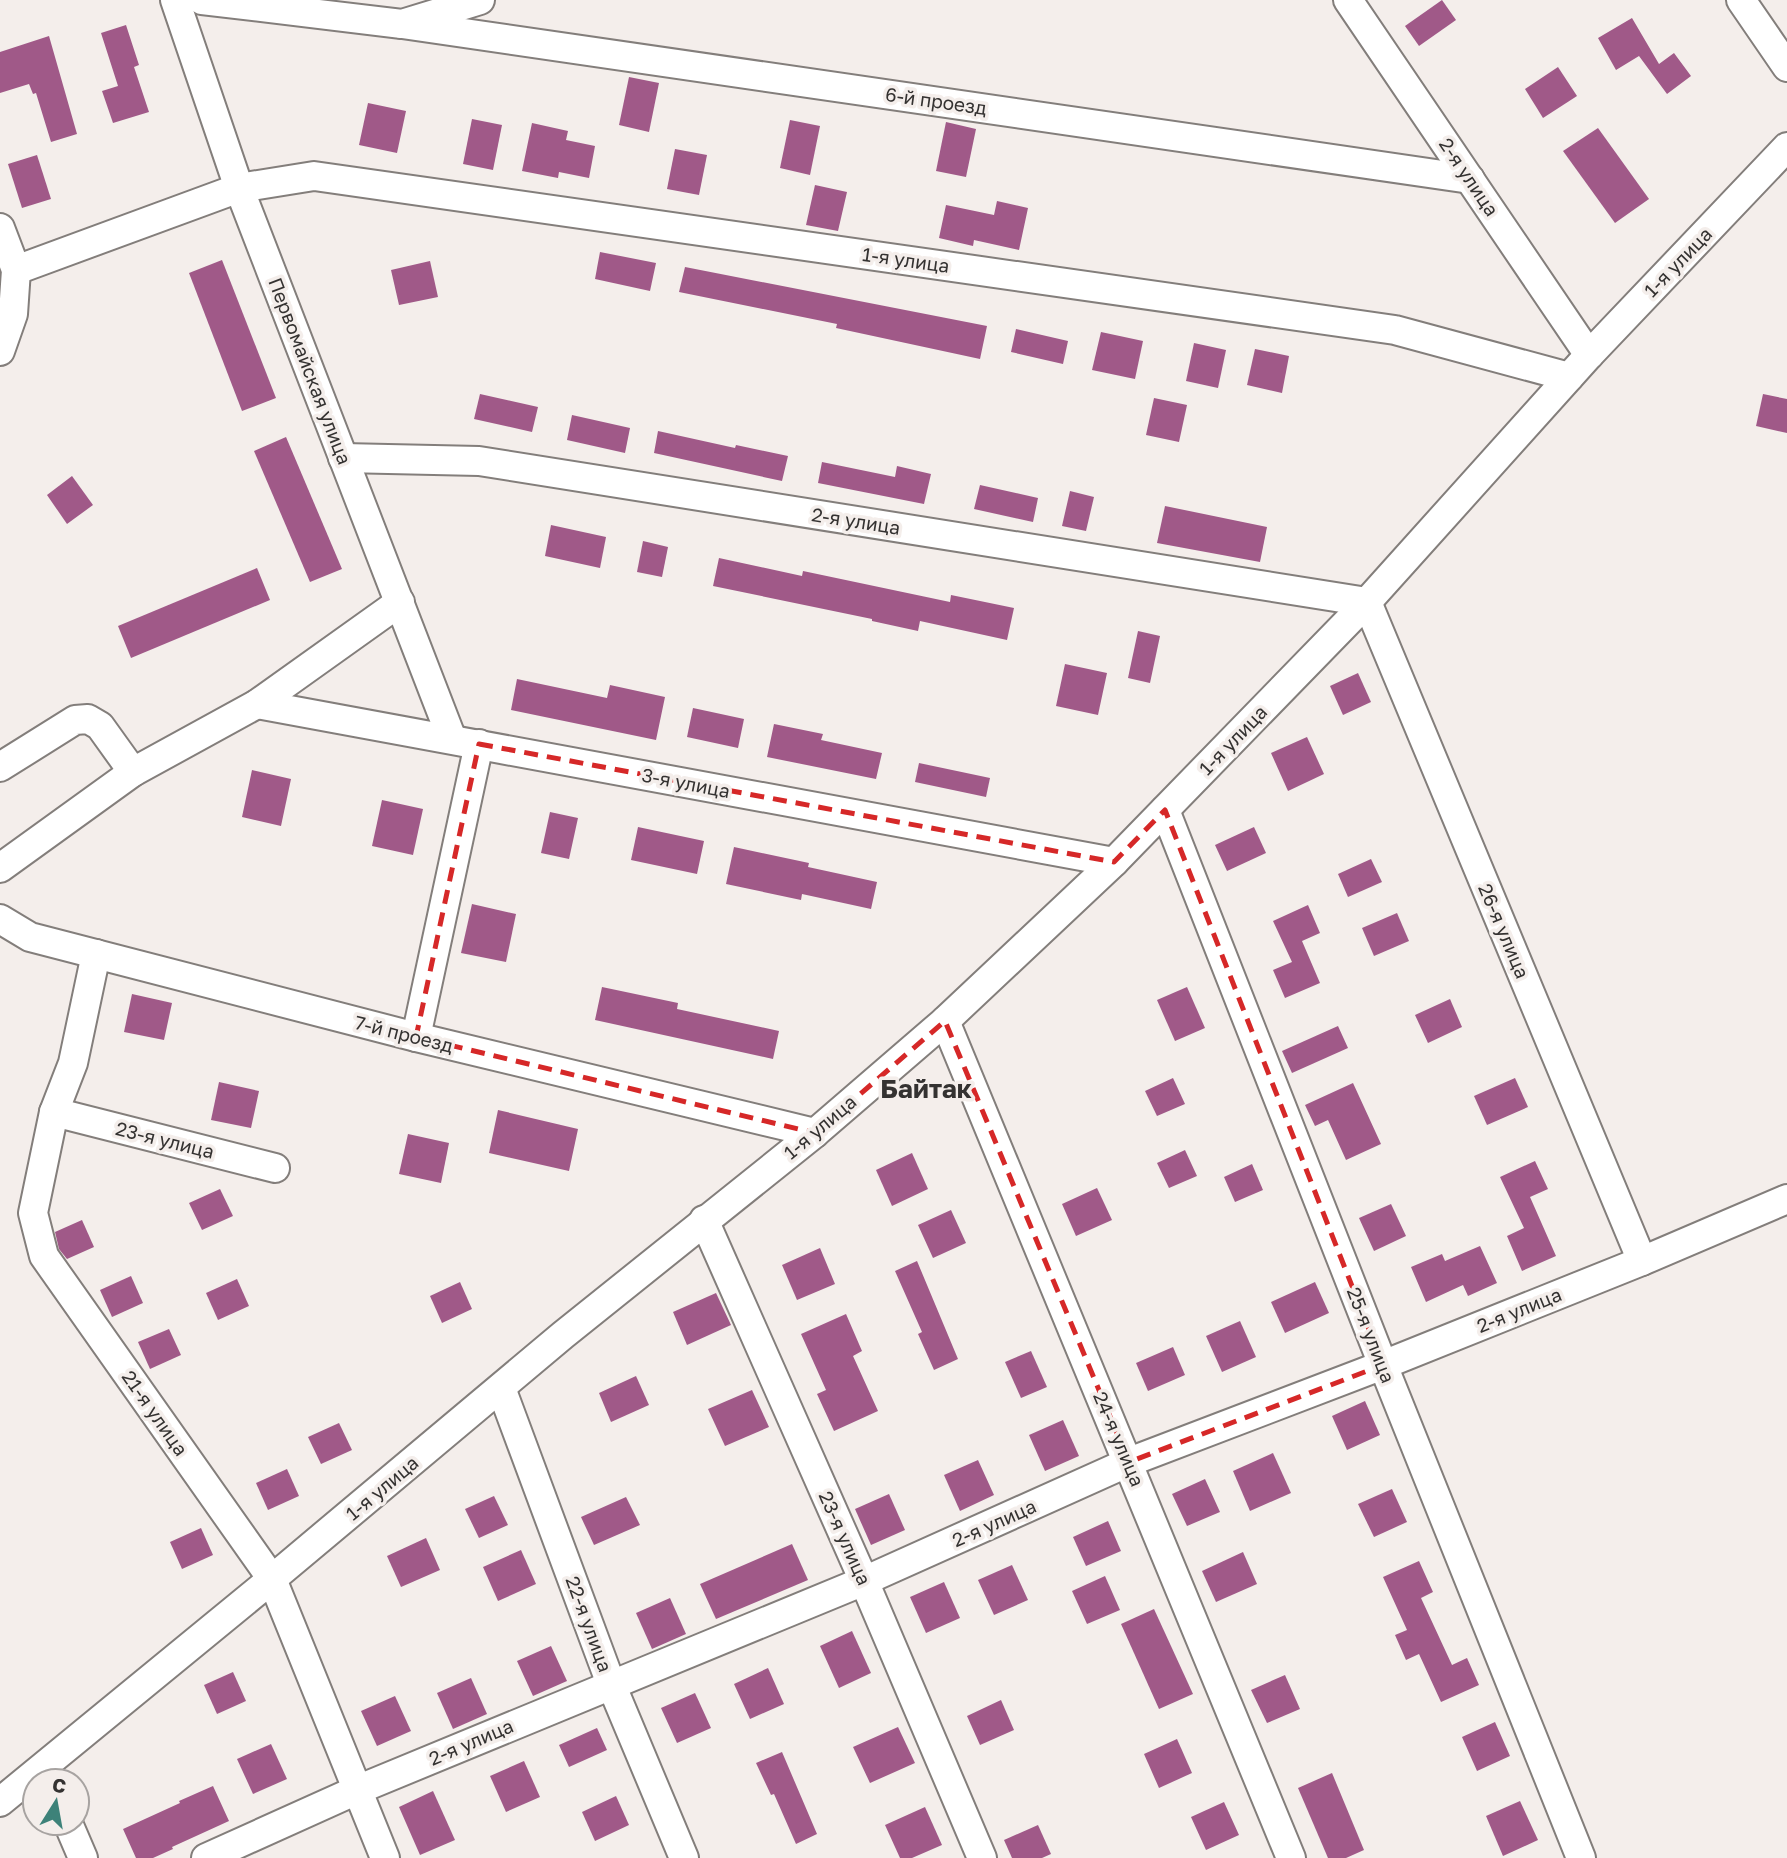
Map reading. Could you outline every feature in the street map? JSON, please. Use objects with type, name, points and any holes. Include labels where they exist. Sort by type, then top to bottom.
[{"type":"street","name":"Первомайская улица","points":[[175,0],[239,188],[343,458],[400,602],[466,742]]},
{"type":"street","name":"6-й проезд","points":[[202,0],[402,24],[1470,179]]},
{"type":"street","points":[[402,24],[481,0]]},
{"type":"street","name":"2-я улица","points":[[1348,0],[1589,355]]},
{"type":"street","points":[[1741,0],[1787,67]]},
{"type":"street","name":"1-я улица","points":[[54,1767],[272,1579],[704,1220],[815,1133],[945,1021],[1114,862],[1367,602],[1589,355],[1787,147]]},
{"type":"street","name":"1-я улица","points":[[16,270],[239,188],[314,176],[1395,330],[1569,377]]},
{"type":"street","points":[[0,228],[16,270],[13,314],[0,351]]},
{"type":"street","name":"2-я улица","points":[[343,458],[479,461],[1367,602]]},
{"type":"street","points":[[0,868],[133,772],[257,704],[400,602]]},
{"type":"street","name":"26-я улица","points":[[1367,602],[1642,1261]]},
{"type":"street","name":"3-я улица","points":[[257,704],[1114,862]]},
{"type":"street","points":[[0,767],[75,720],[88,719],[100,726],[133,772]]},
{"type":"street","points":[[416,1037],[466,742]]},
{"type":"street","name":"25-я улица","points":[[1165,810],[1383,1365],[1581,1858]]},
{"type":"street","name":"7-й проезд","points":[[0,919],[30,937],[416,1037],[815,1133]]},
{"type":"street","name":"21-я улица","points":[[96,954],[73,1063],[54,1112],[33,1213],[44,1256],[272,1579],[385,1858]]},
{"type":"street","name":"24-я улица","points":[[945,1021],[1291,1858]]},
{"type":"street","name":"23-я улица","points":[[54,1112],[275,1168]]},
{"type":"street","name":"2-я улица","points":[[205,1858],[357,1790],[863,1581],[1129,1462],[1383,1365],[1642,1261],[1787,1199]]},
{"type":"street","name":"23-я улица","points":[[704,1220],[982,1858]]},
{"type":"street","name":"22-я улица","points":[[501,1388],[611,1684],[684,1858]]},
{"type":"street","name":"1-я улица","points":[[0,1802],[21,1789]]},
{"type":"street","points":[[74,1837],[83,1858]]},
{"type":"highlighted area","points":[[479,744],[1114,862],[1165,810],[1383,1365],[1129,1462],[945,1021],[815,1133],[416,1037]]},
{"type":"building","points":[[1442,0],[1456,20],[1419,46],[1405,26]]},
{"type":"building","points":[[1632,18],[1659,64],[1674,53],[1691,76],[1667,94],[1639,56],[1616,70],[1598,38]]},
{"type":"building","points":[[126,25],[139,65],[134,67],[149,112],[113,123],[102,91],[118,86],[101,33]]},
{"type":"building","points":[[49,36],[77,134],[51,142],[36,93],[33,94],[29,84],[0,93],[0,52]]},
{"type":"building","points":[[1558,67],[1577,96],[1543,118],[1525,89]]},
{"type":"building","points":[[629,77],[659,83],[649,132],[619,125]]},
{"type":"building","points":[[368,103],[406,111],[397,153],[359,145]]},
{"type":"building","points":[[472,119],[502,125],[493,170],[463,164]]},
{"type":"building","points":[[790,120],[820,126],[810,175],[780,168]]},
{"type":"building","points":[[946,122],[976,129],[966,177],[936,171]]},
{"type":"building","points":[[532,123],[568,131],[566,140],[595,146],[589,178],[559,172],[558,178],[522,171]]},
{"type":"building","points":[[1598,128],[1649,199],[1615,223],[1563,151]]},
{"type":"building","points":[[675,149],[707,155],[699,195],[667,189]]},
{"type":"building","points":[[37,155],[51,199],[22,208],[8,164]]},
{"type":"building","points":[[815,185],[847,192],[838,231],[806,225]]},
{"type":"building","points":[[997,201],[1028,208],[1019,250],[974,240],[973,246],[939,238],[946,205],[994,215]]},
{"type":"building","points":[[600,252],[656,263],[650,291],[595,279]]},
{"type":"building","points":[[222,260],[276,398],[242,411],[189,273]]},
{"type":"building","points":[[430,261],[438,297],[399,305],[391,270]]},
{"type":"building","points":[[685,267],[987,326],[980,359],[836,328],[837,324],[679,292]]},
{"type":"building","points":[[1016,329],[1068,341],[1063,364],[1011,352]]},
{"type":"building","points":[[1101,332],[1143,341],[1135,379],[1092,370]]},
{"type":"building","points":[[1194,343],[1226,350],[1218,388],[1186,381]]},
{"type":"building","points":[[1255,349],[1289,356],[1282,393],[1247,385]]},
{"type":"building","points":[[480,394],[538,407],[532,432],[474,419]]},
{"type":"building","points":[[1763,394],[1787,399],[1787,433],[1756,426]]},
{"type":"building","points":[[1154,398],[1187,405],[1179,442],[1146,435]]},
{"type":"building","points":[[572,415],[630,428],[625,453],[567,440]]},
{"type":"building","points":[[658,431],[735,448],[736,445],[788,456],[782,481],[654,453]]},
{"type":"building","points":[[286,437],[342,569],[310,582],[254,451]]},
{"type":"building","points":[[822,462],[895,477],[897,466],[931,474],[924,504],[818,483]]},
{"type":"building","points":[[72,476],[93,505],[67,524],[47,495]]},
{"type":"building","points":[[980,485],[1038,498],[1033,522],[974,509]]},
{"type":"building","points":[[1070,491],[1094,497],[1086,531],[1062,526]]},
{"type":"building","points":[[1165,506],[1267,527],[1260,562],[1157,543]]},
{"type":"building","points":[[551,525],[606,537],[600,568],[545,556]]},
{"type":"building","points":[[643,541],[668,547],[662,577],[637,572]]},
{"type":"building","points":[[719,558],[802,576],[803,571],[950,602],[951,595],[1014,608],[1007,640],[920,621],[918,631],[713,586]]},
{"type":"building","points":[[257,568],[270,600],[131,658],[118,626]]},
{"type":"building","points":[[1138,631],[1160,636],[1150,683],[1128,678]]},
{"type":"building","points":[[1065,664],[1107,673],[1098,715],[1056,706]]},
{"type":"building","points":[[1358,673],[1371,702],[1343,715],[1330,686]]},
{"type":"building","points":[[517,679],[607,698],[610,685],[665,697],[656,740],[511,710]]},
{"type":"building","points":[[693,708],[744,719],[738,748],[687,737]]},
{"type":"building","points":[[774,724],[823,734],[821,740],[882,753],[876,779],[767,757]]},
{"type":"building","points":[[1307,737],[1324,774],[1288,791],[1271,753]]},
{"type":"building","points":[[919,763],[990,778],[986,797],[915,782]]},
{"type":"building","points":[[252,770],[291,779],[281,826],[242,817]]},
{"type":"building","points":[[382,800],[423,809],[413,855],[372,846]]},
{"type":"building","points":[[550,812],[578,818],[569,859],[541,853]]},
{"type":"building","points":[[638,827],[704,841],[697,874],[631,860]]},
{"type":"building","points":[[1254,827],[1266,853],[1227,871],[1215,845]]},
{"type":"building","points":[[734,847],[809,863],[808,867],[877,882],[871,909],[802,894],[801,900],[726,884]]},
{"type":"building","points":[[1371,859],[1382,882],[1348,897],[1338,874]]},
{"type":"building","points":[[472,904],[516,914],[506,962],[461,953]]},
{"type":"building","points":[[1308,905],[1320,933],[1302,941],[1320,983],[1285,998],[1273,970],[1292,962],[1273,921]]},
{"type":"building","points":[[1397,913],[1409,941],[1374,956],[1362,928]]},
{"type":"building","points":[[602,987],[678,1003],[677,1009],[779,1031],[773,1059],[595,1020]]},
{"type":"building","points":[[1187,987],[1205,1028],[1175,1041],[1157,1000]]},
{"type":"building","points":[[132,994],[172,1003],[164,1040],[124,1032]]},
{"type":"building","points":[[1450,999],[1462,1027],[1428,1043],[1415,1015]]},
{"type":"building","points":[[1338,1026],[1348,1048],[1292,1073],[1282,1051]]},
{"type":"building","points":[[1173,1078],[1185,1104],[1157,1116],[1145,1091]]},
{"type":"building","points":[[1515,1078],[1528,1107],[1487,1125],[1474,1096]]},
{"type":"building","points":[[219,1082],[259,1091],[251,1128],[211,1120]]},
{"type":"building","points":[[1353,1083],[1381,1144],[1346,1160],[1328,1120],[1315,1126],[1305,1105]]},
{"type":"building","points":[[498,1110],[578,1129],[569,1171],[489,1153]]},
{"type":"building","points":[[408,1134],[449,1143],[441,1183],[399,1174]]},
{"type":"building","points":[[1185,1150],[1197,1176],[1169,1188],[1157,1163]]},
{"type":"building","points":[[912,1153],[928,1189],[892,1206],[876,1170]]},
{"type":"building","points":[[1535,1161],[1548,1189],[1530,1197],[1556,1256],[1522,1271],[1507,1236],[1524,1228],[1500,1177]]},
{"type":"building","points":[[1252,1164],[1263,1190],[1235,1202],[1224,1177]]},
{"type":"building","points":[[1097,1188],[1112,1220],[1076,1236],[1062,1204]]},
{"type":"building","points":[[220,1189],[233,1216],[202,1230],[189,1203]]},
{"type":"building","points":[[1391,1204],[1406,1236],[1374,1251],[1359,1218]]},
{"type":"building","points":[[951,1210],[966,1243],[933,1258],[918,1225]]},
{"type":"building","points":[[82,1220],[94,1247],[67,1259],[59,1249],[55,1232]]},
{"type":"building","points":[[1480,1246],[1497,1283],[1468,1296],[1463,1285],[1426,1302],[1411,1267],[1442,1254],[1445,1261]]},
{"type":"building","points":[[820,1248],[835,1284],[797,1300],[782,1265]]},
{"type":"building","points":[[917,1261],[958,1359],[934,1370],[918,1334],[922,1332],[895,1271]]},
{"type":"building","points":[[131,1276],[143,1303],[112,1317],[100,1290]]},
{"type":"building","points":[[237,1279],[249,1306],[218,1320],[206,1293]]},
{"type":"building","points":[[460,1282],[472,1309],[442,1323],[430,1296]]},
{"type":"building","points":[[1315,1282],[1329,1313],[1285,1333],[1271,1302]]},
{"type":"building","points":[[716,1293],[731,1325],[687,1345],[673,1312]]},
{"type":"building","points":[[846,1314],[862,1351],[853,1356],[878,1411],[834,1431],[817,1394],[826,1390],[801,1334]]},
{"type":"building","points":[[1240,1321],[1256,1357],[1222,1372],[1206,1336]]},
{"type":"building","points":[[169,1329],[181,1355],[150,1369],[138,1342]]},
{"type":"building","points":[[1173,1347],[1185,1375],[1148,1391],[1136,1363]]},
{"type":"building","points":[[1031,1351],[1047,1387],[1021,1398],[1005,1362]]},
{"type":"building","points":[[636,1376],[649,1405],[611,1422],[599,1393]]},
{"type":"building","points":[[752,1390],[769,1427],[725,1446],[708,1409]]},
{"type":"building","points":[[1365,1401],[1380,1435],[1347,1450],[1332,1416]]},
{"type":"building","points":[[1063,1420],[1079,1456],[1045,1471],[1029,1435]]},
{"type":"building","points":[[339,1423],[352,1450],[321,1464],[308,1437]]},
{"type":"building","points":[[1273,1453],[1291,1493],[1250,1511],[1233,1471]]},
{"type":"building","points":[[978,1460],[994,1495],[960,1511],[944,1475]]},
{"type":"building","points":[[287,1469],[299,1496],[268,1510],[256,1483]]},
{"type":"building","points":[[1205,1479],[1220,1512],[1187,1526],[1172,1494]]},
{"type":"building","points":[[1392,1489],[1407,1522],[1374,1537],[1358,1504]]},
{"type":"building","points":[[889,1494],[905,1530],[871,1545],[855,1509]]},
{"type":"building","points":[[494,1496],[508,1525],[479,1538],[465,1509]]},
{"type":"building","points":[[626,1497],[640,1525],[594,1545],[581,1517]]},
{"type":"building","points":[[1108,1521],[1121,1551],[1086,1566],[1073,1537]]},
{"type":"building","points":[[201,1528],[213,1555],[182,1569],[170,1542]]},
{"type":"building","points":[[426,1538],[440,1570],[401,1587],[387,1556]]},
{"type":"building","points":[[792,1544],[808,1580],[716,1619],[700,1584]]},
{"type":"building","points":[[521,1550],[536,1584],[498,1601],[483,1567]]},
{"type":"building","points":[[1243,1552],[1257,1584],[1216,1602],[1202,1571]]},
{"type":"building","points":[[1419,1561],[1433,1592],[1421,1598],[1452,1665],[1467,1658],[1479,1685],[1441,1702],[1419,1654],[1406,1660],[1395,1635],[1407,1630],[1383,1577]]},
{"type":"building","points":[[1012,1565],[1028,1600],[994,1615],[978,1580]]},
{"type":"building","points":[[1105,1576],[1120,1610],[1087,1624],[1072,1591]]},
{"type":"building","points":[[944,1582],[960,1618],[926,1633],[910,1597]]},
{"type":"building","points":[[670,1598],[686,1634],[652,1649],[636,1613]]},
{"type":"building","points":[[1154,1609],[1193,1694],[1159,1709],[1121,1624]]},
{"type":"building","points":[[852,1631],[871,1673],[839,1688],[820,1646]]},
{"type":"building","points":[[551,1646],[567,1681],[533,1696],[517,1661]]},
{"type":"building","points":[[768,1668],[784,1704],[750,1719],[734,1684]]},
{"type":"building","points":[[233,1672],[246,1701],[217,1714],[204,1685]]},
{"type":"building","points":[[1285,1675],[1300,1709],[1267,1723],[1251,1690]]},
{"type":"building","points":[[471,1678],[487,1714],[453,1729],[437,1693]]},
{"type":"building","points":[[695,1693],[711,1728],[677,1743],[661,1708]]},
{"type":"building","points":[[395,1696],[411,1731],[377,1746],[361,1711]]},
{"type":"building","points":[[1001,1700],[1014,1730],[980,1745],[967,1716]]},
{"type":"building","points":[[1495,1722],[1510,1756],[1477,1771],[1462,1737]]},
{"type":"building","points":[[898,1727],[915,1763],[870,1783],[853,1747]]},
{"type":"building","points":[[597,1728],[607,1750],[569,1767],[559,1745]]},
{"type":"building","points":[[1177,1739],[1192,1773],[1159,1788],[1144,1754]]},
{"type":"building","points":[[271,1744],[287,1779],[253,1794],[237,1759]]},
{"type":"building","points":[[782,1752],[817,1834],[796,1844],[774,1794],[771,1795],[756,1763]]},
{"type":"building","points":[[524,1761],[540,1797],[506,1812],[490,1776]]},
{"type":"building","points":[[1332,1773],[1364,1850],[1346,1858],[1328,1858],[1298,1788]]},
{"type":"building","points":[[213,1786],[229,1821],[153,1858],[136,1858],[123,1829]]},
{"type":"building","points":[[433,1791],[455,1840],[420,1855],[399,1807]]},
{"type":"building","points":[[616,1796],[629,1825],[595,1841],[582,1812]]},
{"type":"building","points":[[1520,1801],[1538,1840],[1503,1856],[1486,1816]]},
{"type":"building","points":[[1224,1802],[1239,1835],[1206,1850],[1191,1817]]},
{"type":"building","points":[[925,1807],[942,1845],[912,1858],[900,1858],[885,1825]]},
{"type":"building","points":[[1038,1825],[1051,1854],[1042,1858],[1012,1858],[1004,1840]]},
{"type":"district","name":"Байтак","points":[[926,1089]]}]
